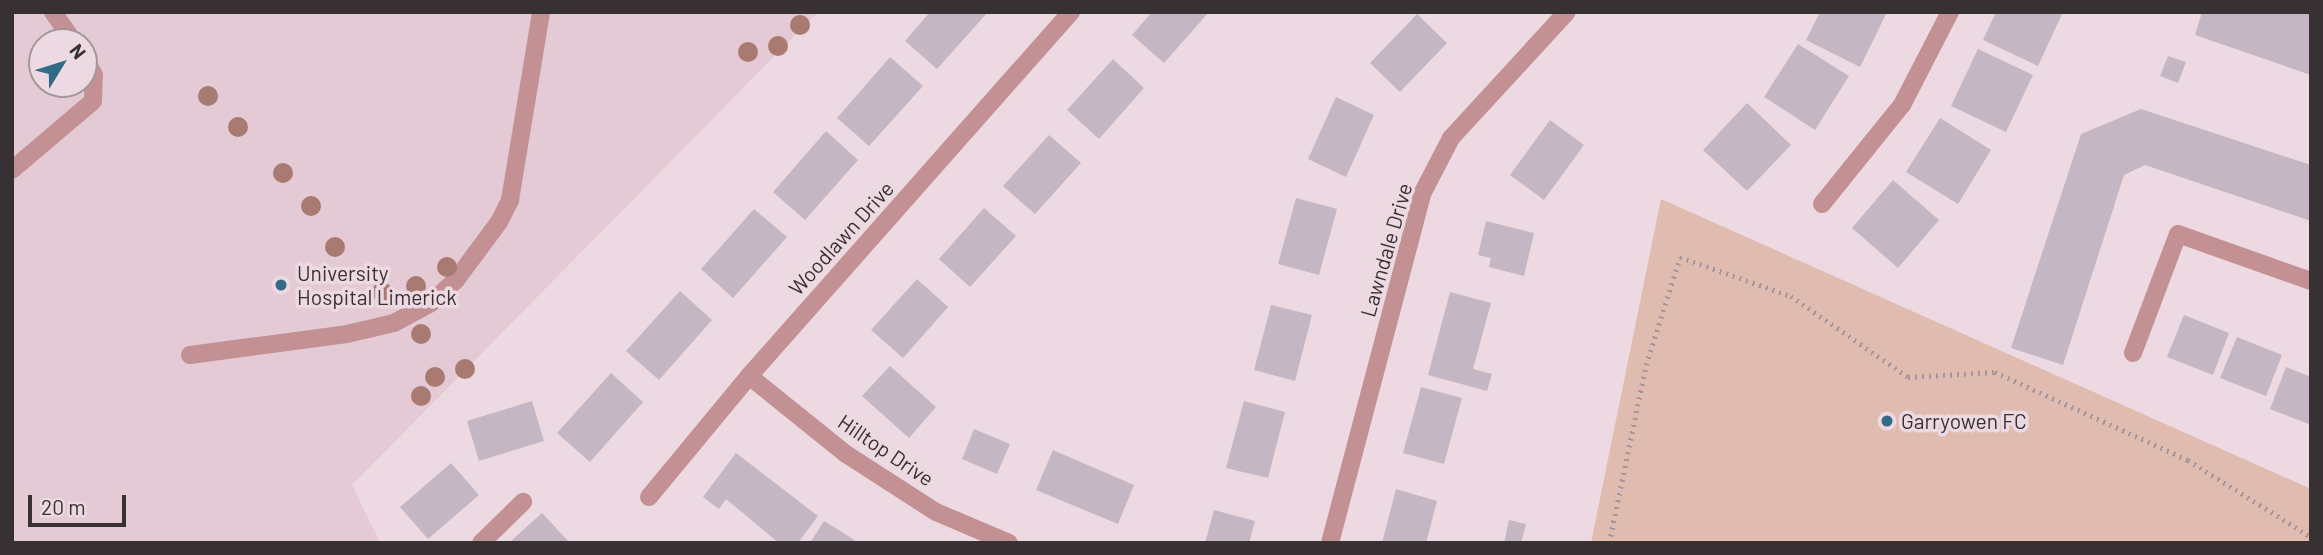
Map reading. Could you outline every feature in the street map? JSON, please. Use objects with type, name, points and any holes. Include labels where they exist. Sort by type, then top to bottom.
[{"type":"street","points":[[54,12],[65,28]]},
{"type":"street","points":[[190,355],[347,334],[394,323],[431,303],[456,280],[499,222],[510,200],[541,12]]},
{"type":"street","name":"Woodlawn Drive","points":[[649,498],[749,376],[1071,12]]},
{"type":"street","name":"Lawndale Drive","points":[[1330,543],[1422,194],[1451,138],[1567,12]]},
{"type":"street","points":[[1822,204],[1902,106],[1950,12]]},
{"type":"street","points":[[12,170],[93,101],[93,98]]},
{"type":"street","points":[[2133,353],[2178,234],[2311,281]]},
{"type":"street","name":"Hilltop Drive","points":[[749,376],[846,454],[936,512],[1009,543]]},
{"type":"street","points":[[481,543],[523,502]]},
{"type":"path","points":[[1609,543],[1646,365],[1680,257],[1791,296],[1908,377],[1994,372],[2188,460],[2311,537]]},
{"type":"shaded area","name":"University Hospital Limerick","points":[[12,12],[818,12],[352,485],[380,543],[12,543]]},
{"type":"shaded area","name":"Garryowen FC","points":[[1661,199],[2311,489],[2311,543],[1591,543]]},
{"type":"building","points":[[930,12],[988,12],[937,69],[905,41]]},
{"type":"building","points":[[1152,12],[1209,12],[1164,63],[1132,35]]},
{"type":"building","points":[[1820,12],[1887,12],[1860,67],[1806,40]]},
{"type":"building","points":[[1996,12],[2063,12],[2038,66],[1983,40]]},
{"type":"building","points":[[2202,12],[2311,13],[2311,75],[2195,35]]},
{"type":"building","points":[[1417,14],[1447,43],[1400,92],[1370,63]]},
{"type":"building","points":[[1798,44],[1849,76],[1815,130],[1764,97]]},
{"type":"building","points":[[1978,49],[2033,75],[2006,132],[1951,106]]},
{"type":"building","points":[[2168,56],[2186,62],[2178,83],[2160,76]]},
{"type":"building","points":[[890,57],[923,86],[869,146],[837,118]]},
{"type":"building","points":[[1113,59],[1144,88],[1099,139],[1067,110]]},
{"type":"building","points":[[1336,97],[1374,115],[1346,177],[1308,159]]},
{"type":"building","points":[[1747,103],[1791,145],[1747,191],[1703,150]]},
{"type":"building","points":[[2141,109],[2311,165],[2311,221],[2145,165],[2124,175],[2063,365],[2011,348],[2081,134]]},
{"type":"building","points":[[1940,118],[1991,150],[1958,204],[1906,172]]},
{"type":"building","points":[[1550,120],[1584,145],[1544,200],[1510,175]]},
{"type":"building","points":[[826,131],[858,160],[805,220],[773,192]]},
{"type":"building","points":[[1049,135],[1081,163],[1035,214],[1003,186]]},
{"type":"building","points":[[1893,180],[1939,220],[1898,268],[1852,228]]},
{"type":"building","points":[[1296,198],[1337,209],[1319,275],[1278,264]]},
{"type":"building","points":[[984,208],[1016,236],[970,287],[939,259]]},
{"type":"building","points":[[754,209],[787,237],[733,298],[701,269]]},
{"type":"building","points":[[1486,221],[1534,233],[1524,276],[1489,267],[1491,258],[1478,255]]},
{"type":"building","points":[[917,279],[948,307],[903,358],[871,330]]},
{"type":"building","points":[[680,291],[712,320],[659,380],[626,351]]},
{"type":"building","points":[[1450,292],[1491,303],[1473,369],[1492,374],[1487,391],[1428,375]]},
{"type":"building","points":[[1271,305],[1312,315],[1295,381],[1254,370]]},
{"type":"building","points":[[2184,315],[2229,333],[2213,375],[2167,357]]},
{"type":"building","points":[[2237,337],[2282,355],[2266,396],[2220,378]]},
{"type":"building","points":[[890,366],[936,407],[909,438],[862,396]]},
{"type":"building","points":[[2286,367],[2311,377],[2311,425],[2270,409]]},
{"type":"building","points":[[611,373],[643,402],[590,462],[557,433]]},
{"type":"building","points":[[1421,387],[1462,398],[1444,464],[1403,453]]},
{"type":"building","points":[[532,401],[544,441],[479,461],[467,421]]},
{"type":"building","points":[[1244,401],[1285,412],[1268,478],[1226,468]]},
{"type":"building","points":[[974,429],[1010,444],[997,474],[962,459]]},
{"type":"building","points":[[1053,450],[1134,485],[1118,524],[1036,490]]},
{"type":"building","points":[[736,453],[818,516],[798,543],[779,543],[726,499],[719,509],[703,497]]},
{"type":"building","points":[[451,463],[479,495],[428,539],[400,507]]},
{"type":"building","points":[[1396,489],[1437,501],[1426,543],[1382,543]]},
{"type":"building","points":[[1214,510],[1255,521],[1249,543],[1205,543]]},
{"type":"building","points":[[542,513],[570,543],[512,543],[511,541]]},
{"type":"building","points":[[1509,520],[1526,524],[1521,543],[1504,543]]},
{"type":"building","points":[[824,521],[853,539],[858,543],[810,543]]},
{"type":"place","name":"University Hospital Limerick","points":[[281,285]]},
{"type":"place","name":"Garryowen FC","points":[[1887,421]]}]
